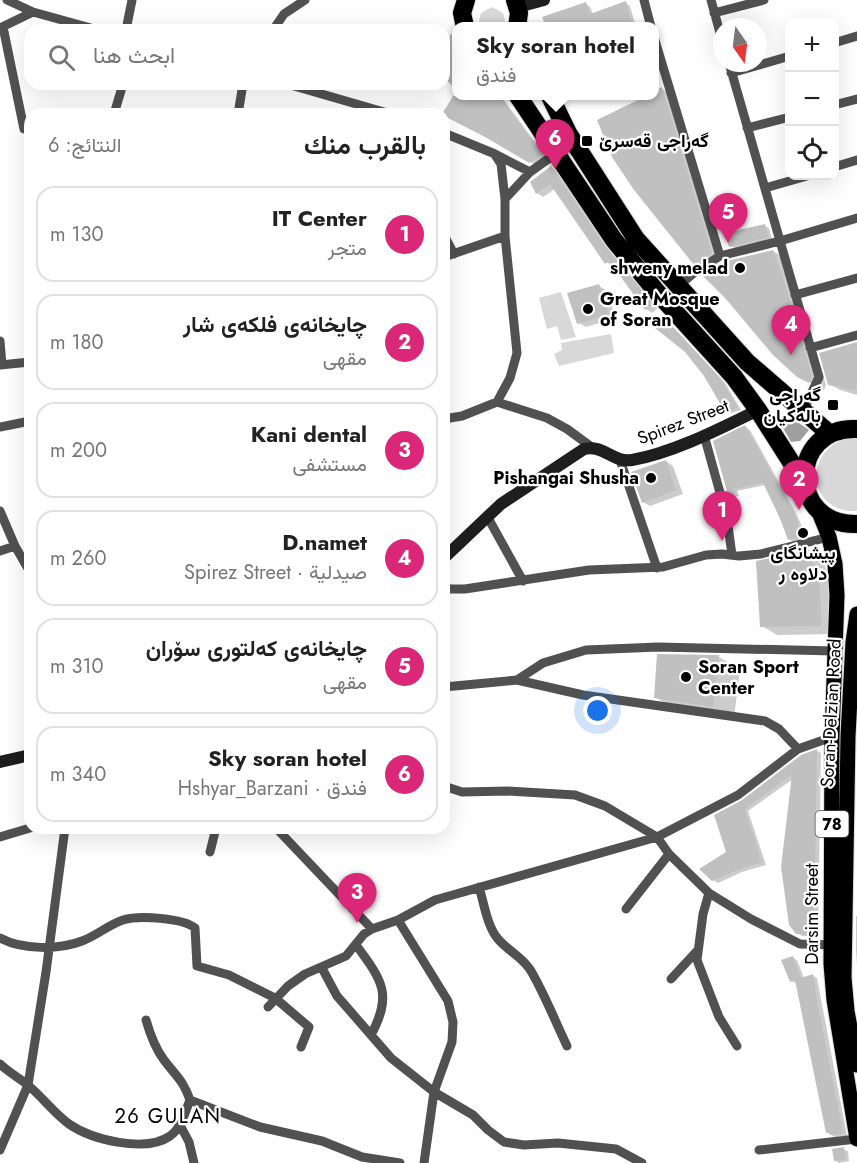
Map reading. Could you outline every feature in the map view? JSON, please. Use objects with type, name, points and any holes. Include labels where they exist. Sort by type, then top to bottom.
[{"type":"highway","points":[[517,3],[518,22]]},
{"type":"highway","points":[[521,100],[614,240],[656,291],[734,377],[758,410],[818,510],[836,522],[857,524]]},
{"type":"highway","points":[[552,100],[568,133],[636,239],[747,362],[830,434]]},
{"type":"highway","points":[[804,484],[809,455],[818,443],[830,434],[841,430],[856,429]]},
{"type":"main road","points":[[517,3],[544,0]]},
{"type":"main road","name":"Spirez Street","points":[[593,448],[604,450],[620,460],[633,460],[704,435],[758,410]]},
{"type":"main road","points":[[450,552],[487,516],[541,477],[580,452],[593,448]]},
{"type":"main road","name":"Darsim Street","points":[[818,510],[829,537],[836,574],[835,651],[846,736],[834,1000],[857,1139]]},
{"type":"main road","name":"Soran-Delzian Road","points":[[857,614],[846,736],[851,907],[838,945],[857,1065]]},
{"type":"main road","points":[[0,762],[24,756]]},
{"type":"street","points":[[9,0],[33,12],[76,24]]},
{"type":"street","points":[[127,24],[132,0]]},
{"type":"street","points":[[277,24],[284,14],[305,0]]},
{"type":"street","points":[[644,0],[650,22]]},
{"type":"street","points":[[711,0],[715,18]]},
{"type":"street","points":[[714,14],[764,0]]},
{"type":"street","points":[[24,129],[1,27],[33,12]]},
{"type":"street","points":[[839,41],[857,36]]},
{"type":"street","points":[[659,54],[720,256]]},
{"type":"street","points":[[767,60],[785,57]]},
{"type":"street","points":[[731,72],[819,377],[803,411]]},
{"type":"street","points":[[116,108],[121,90]]},
{"type":"street","points":[[239,108],[242,90]]},
{"type":"street","points":[[308,90],[370,108]]},
{"type":"street","points":[[839,104],[857,99]]},
{"type":"street","points":[[747,128],[785,118]]},
{"type":"street","points":[[450,135],[495,154],[530,172]]},
{"type":"street","points":[[495,154],[501,164],[505,198],[505,236],[517,353],[510,378],[497,402]]},
{"type":"street","points":[[505,198],[530,172],[555,154]]},
{"type":"street","points":[[839,165],[857,160]]},
{"type":"street","points":[[765,188],[793,180]]},
{"type":"street","points":[[677,287],[720,256],[780,242],[857,218]]},
{"type":"street","points":[[450,255],[505,236]]},
{"type":"street","points":[[795,295],[857,278]]},
{"type":"street","points":[[810,348],[857,335]]},
{"type":"street","points":[[0,341],[1,365],[24,363]]},
{"type":"street","points":[[450,418],[462,416],[497,402],[547,418],[593,448]]},
{"type":"street","points":[[0,427],[24,422]]},
{"type":"street","points":[[704,435],[727,518],[732,555]]},
{"type":"street","points":[[620,460],[657,568]]},
{"type":"street","points":[[0,511],[24,562]]},
{"type":"street","points":[[487,516],[523,580]]},
{"type":"street","points":[[450,589],[465,589],[589,570],[657,568],[706,555],[761,554],[829,537]]},
{"type":"street","points":[[0,551],[15,546]]},
{"type":"street","points":[[517,680],[543,663],[586,650],[658,647],[835,651]]},
{"type":"street","points":[[450,686],[517,680],[583,695],[765,721],[779,729],[798,749]]},
{"type":"street","points":[[268,1007],[274,998],[288,986],[305,975],[346,956],[372,928],[398,920],[435,900],[657,837],[738,795],[798,749],[846,736]]},
{"type":"street","points":[[450,788],[462,792],[508,791],[576,795],[606,806],[657,837],[669,854],[709,893],[751,919],[800,944],[838,945]]},
{"type":"street","points":[[0,837],[24,830]]},
{"type":"street","points":[[0,1150],[28,1085],[64,834]]},
{"type":"street","points":[[210,852],[214,834]]},
{"type":"street","points":[[282,834],[372,928]]},
{"type":"street","points":[[627,909],[669,854]]},
{"type":"street","points":[[478,887],[497,939],[521,958],[530,969],[567,1046]]},
{"type":"street","points":[[709,893],[703,914],[697,960],[719,1017],[737,1046]]},
{"type":"street","points":[[0,938],[11,943],[48,946],[82,941],[126,920],[152,919],[190,924],[195,928],[197,966],[229,975],[274,998],[309,1027],[301,1047]]},
{"type":"street","points":[[398,920],[448,1001],[453,1022],[452,1042],[434,1092],[424,1163]]},
{"type":"street","points":[[356,945],[375,971],[383,994],[384,1006],[371,1035]]},
{"type":"street","points":[[671,979],[697,951]]},
{"type":"street","points":[[321,968],[337,996],[391,1058],[434,1092],[473,1115],[504,1142],[524,1145],[558,1143],[616,1149],[642,1163]]},
{"type":"street","points":[[0,1064],[28,1085],[69,1124],[84,1132],[115,1142],[155,1143],[172,1136],[180,1125],[190,1101],[184,1084],[164,1060],[152,1039],[146,1020]]},
{"type":"street","points":[[190,1101],[260,1127],[322,1141],[362,1157],[400,1163]]},
{"type":"street","points":[[180,1125],[189,1142],[194,1163]]},
{"type":"street","points":[[759,1150],[857,1139]]},
{"type":"shaded area","points":[[492,7],[503,13],[505,22],[479,22],[481,13]]},
{"type":"shaded area","points":[[561,292],[576,337],[561,340],[557,326],[547,329],[539,298]]},
{"type":"shaded area","points":[[611,334],[614,353],[559,366],[554,354],[562,350],[561,343]]},
{"type":"shaded area","points":[[787,415],[792,415],[809,430],[800,441],[791,442],[780,423]]},
{"type":"shaded area","points":[[845,439],[857,439],[857,511],[841,509],[829,503],[821,493],[817,482],[817,469],[822,457],[831,447]]},
{"type":"building","points":[[626,1],[632,22],[544,22],[542,17],[586,2],[590,14]]},
{"type":"building","points":[[451,33],[452,85],[450,84]]},
{"type":"building","points":[[662,87],[712,253],[694,265],[634,190],[612,157],[597,120],[638,100],[659,100],[659,88]]},
{"type":"building","points":[[452,98],[452,100],[503,100],[543,155],[529,163],[450,119],[450,108],[446,108]]},
{"type":"building","points":[[551,166],[605,246],[653,304],[645,310],[609,261],[605,264],[550,184],[536,194],[530,182]]},
{"type":"building","points":[[765,224],[769,237],[729,247],[725,233]]},
{"type":"building","points":[[773,250],[812,376],[809,383],[797,377],[773,355],[726,299],[702,275],[723,262]]},
{"type":"building","points":[[599,284],[610,314],[577,324],[567,293]]},
{"type":"building","points":[[664,317],[721,379],[738,408],[725,412],[704,376],[685,352],[655,328]]},
{"type":"building","points":[[857,342],[857,391],[828,385],[819,353]]},
{"type":"building","points":[[745,425],[792,509],[804,536],[788,540],[763,483],[733,489],[735,494],[728,495],[713,441]]},
{"type":"building","points":[[666,460],[676,490],[642,503],[631,472]]},
{"type":"building","points":[[809,549],[820,588],[821,626],[760,627],[756,561]]},
{"type":"building","name":"Soran Sport Center","points":[[657,654],[719,655],[713,707],[654,698]]},
{"type":"building","points":[[817,749],[814,935],[796,934],[789,925],[781,867],[792,774],[745,809],[762,862],[712,881],[699,869],[726,852],[714,815],[742,800],[801,755]]},
{"type":"building","points":[[793,956],[801,978],[813,974],[842,1134],[826,1133],[795,980],[790,982],[781,960]]},
{"type":"building","points":[[844,1147],[845,1160],[834,1161],[832,1149]]},
{"type":"place","name":"گەراجی قەسرێ","points":[[587,141]]},
{"type":"place","name":"Sky soran hotel","points":[[555,169]]},
{"type":"place","name":"چایخانەی کەلتوری سۆران","points":[[728,243]]},
{"type":"place","name":"shweny melad","points":[[740,268]]},
{"type":"place","name":"Great Mosque of Soran","points":[[588,309]]},
{"type":"place","name":"D.namet","points":[[791,355]]},
{"type":"place","name":"گەراجی بالەکیان","points":[[833,405]]},
{"type":"place","name":"Pishangai Shusha","points":[[651,478]]},
{"type":"place","name":"چایخانەی فلکەی شار","points":[[799,510]]},
{"type":"place","name":"پیشانگای دلاوه ر","points":[[803,533]]},
{"type":"place","name":"IT Center","points":[[722,541]]},
{"type":"place","name":"Soran Sport Center","points":[[686,677]]},
{"type":"place","name":"Kani dental","points":[[357,923]]},
{"type":"district","name":"26 GULAN","points":[[168,1116]]}]
